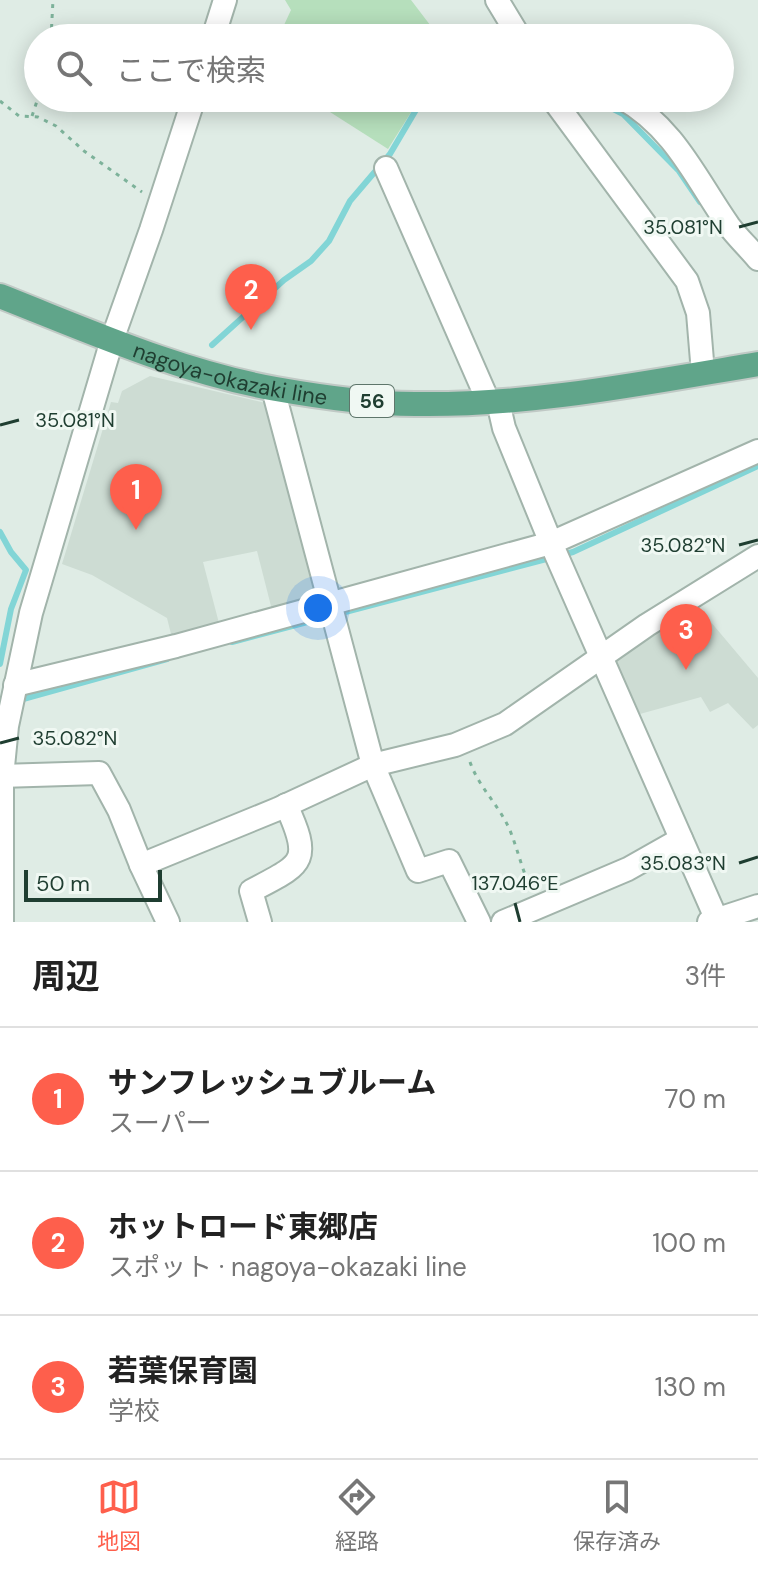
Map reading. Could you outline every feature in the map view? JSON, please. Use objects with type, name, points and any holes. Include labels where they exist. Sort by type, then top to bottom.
[{"type":"main road","name":"nagoya-okazaki line","points":[[0,296],[189,367],[273,389],[348,399],[413,404],[493,402],[591,392],[758,364]]},
{"type":"street","points":[[217,24],[225,0]]},
{"type":"street","points":[[497,0],[512,24]]},
{"type":"street","points":[[2,922],[1,780],[15,685],[31,613],[112,340],[189,112]]},
{"type":"street","points":[[562,112],[687,281],[698,313],[703,373]]},
{"type":"street","points":[[640,112],[661,129],[686,157],[730,227],[758,259]]},
{"type":"street","points":[[386,168],[493,402],[551,543],[681,839],[712,920],[758,906]]},
{"type":"street","points":[[273,389],[373,765],[418,871],[449,861],[479,922]]},
{"type":"street","points":[[15,685],[176,646],[551,543],[758,451]]},
{"type":"street","points":[[141,865],[373,765],[463,741],[505,724],[647,625],[758,556]]},
{"type":"street","points":[[1,780],[99,773],[119,810],[168,922]]},
{"type":"street","points":[[260,922],[251,891],[293,869],[302,848],[301,836],[286,805]]},
{"type":"street","points":[[503,922],[628,869],[681,839]]},
{"type":"path","points":[[52,24],[53,0]]},
{"type":"path","points":[[0,101],[19,116],[32,116],[56,126],[84,151],[160,202]]},
{"type":"path","points":[[32,116],[33,112]]},
{"type":"path","points":[[463,741],[476,778],[512,834],[518,860],[538,906]]},
{"type":"shaded area","points":[[150,376],[274,405],[325,599],[273,614],[257,551],[203,562],[220,627],[172,638],[167,618],[92,575],[62,564],[111,402],[118,403],[122,391]]},
{"type":"shaded area","points":[[693,608],[699,608],[758,678],[758,725],[753,729],[728,703],[710,712],[701,697],[640,714],[617,656]]},
{"type":"green space","points":[[285,0],[411,0],[429,24],[284,24],[291,10]]},
{"type":"green space","points":[[330,112],[411,112],[388,149]]},
{"type":"waterway","points":[[212,345],[284,280],[311,261],[329,241],[350,201],[390,154],[415,112]]},
{"type":"waterway","points":[[619,112],[679,171],[700,202]]},
{"type":"waterway","points":[[232,642],[573,552],[758,466]]},
{"type":"waterway","points":[[0,532],[26,570],[11,609],[0,664]]},
{"type":"waterway","points":[[16,701],[167,659]]},
{"type":"place","name":"ホットロード東郷店","points":[[251,330]]},
{"type":"place","name":"サンフレッシュブルーム","points":[[136,530]]},
{"type":"place","name":"若葉保育園","points":[[686,670]]}]
